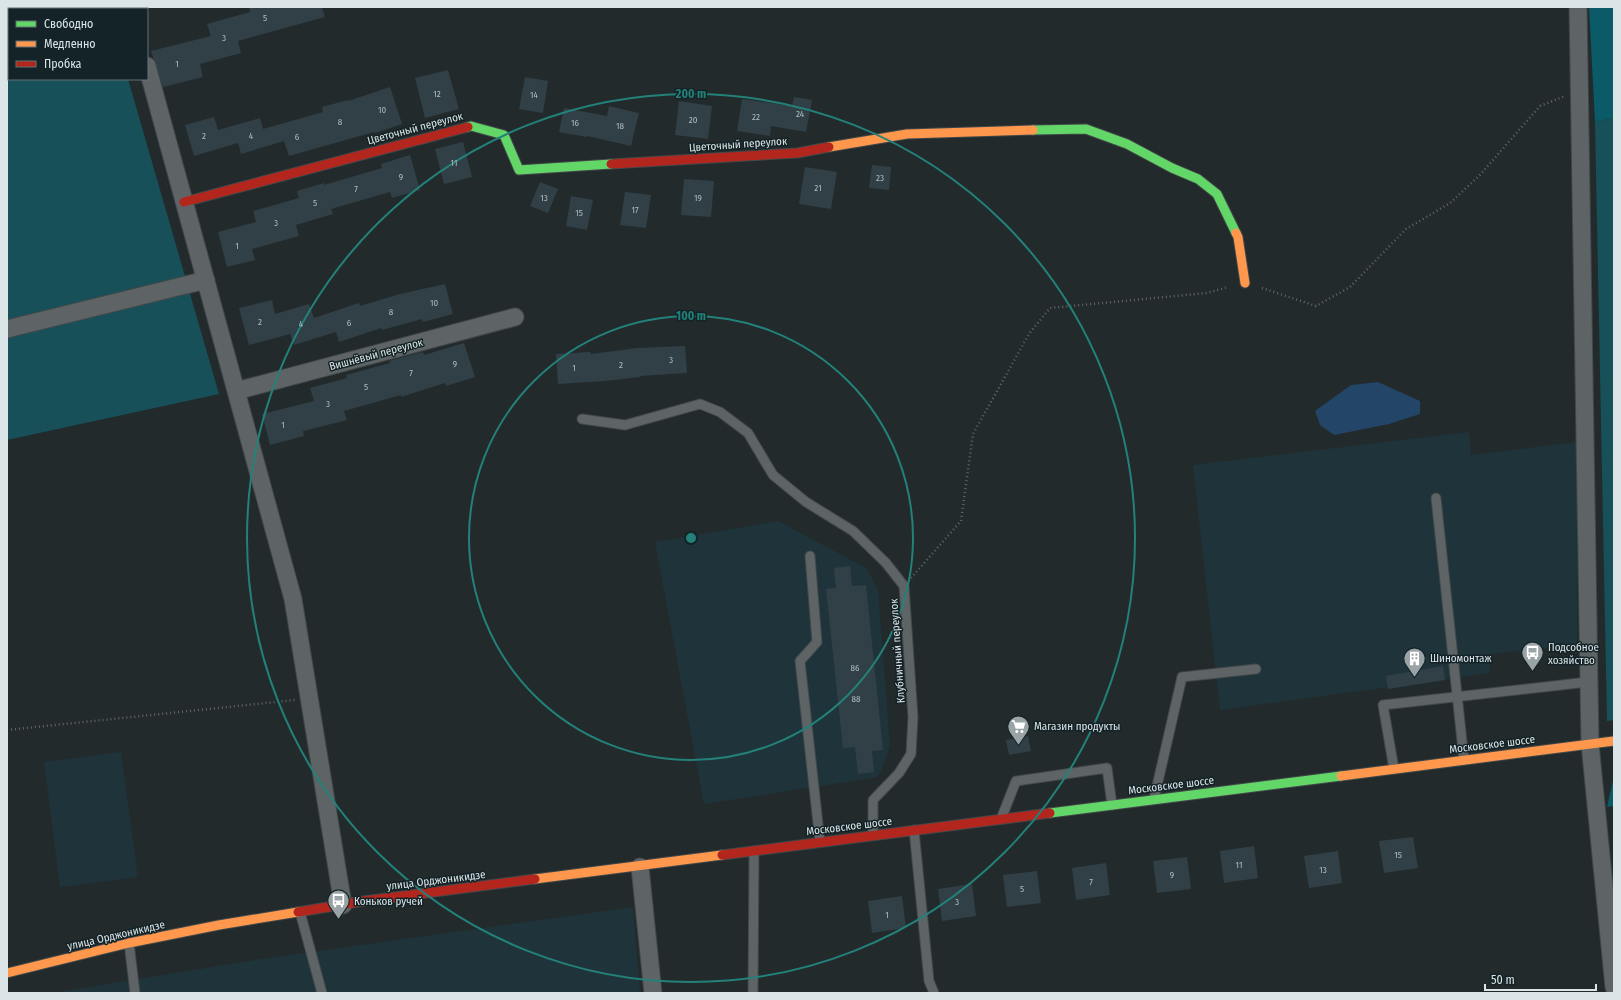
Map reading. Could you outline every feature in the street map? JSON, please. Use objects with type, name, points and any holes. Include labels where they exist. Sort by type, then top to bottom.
[{"type":"main road","name":"Цветочный переулок","points":[[184,202],[471,126],[504,135],[518,170],[797,153],[907,134],[1086,129],[1127,144],[1172,168],[1198,179],[1217,194],[1238,237],[1245,283]]},
{"type":"main road","name":"Московское шоссе","points":[[754,850],[1614,741]]},
{"type":"main road","name":"улица Орджоникидзе","points":[[7,973],[129,943],[219,925],[344,905],[640,867],[754,850]]},
{"type":"street","points":[[1578,7],[1578,91],[1590,744],[1614,987]]},
{"type":"street","points":[[148,70],[293,599],[344,905]]},
{"type":"street","points":[[7,329],[206,280]]},
{"type":"street","name":"Вишнёвый переулок","points":[[236,391],[515,317]]},
{"type":"street","points":[[640,867],[653,993]]},
{"type":"lane","name":"Клубничный переулок","points":[[582,419],[624,425],[700,404],[720,412],[748,433],[773,475],[806,502],[853,531],[886,563],[904,586],[913,717],[911,754],[899,773],[873,800],[873,835]]},
{"type":"lane","points":[[1436,498],[1464,760]]},
{"type":"lane","points":[[810,556],[818,642],[800,661],[820,842]]},
{"type":"lane","points":[[1154,800],[1182,677],[1256,669]]},
{"type":"lane","points":[[1394,769],[1383,706],[1588,682]]},
{"type":"lane","points":[[1001,819],[1016,781],[1107,768],[1112,805]]},
{"type":"lane","points":[[914,830],[929,981],[934,993]]},
{"type":"lane","points":[[753,993],[754,850]]},
{"type":"lane","points":[[300,912],[322,993]]},
{"type":"lane","points":[[129,943],[135,993]]},
{"type":"path","points":[[904,586],[961,521],[973,434],[1029,334],[1050,308],[1208,293],[1245,283],[1316,306],[1350,287],[1406,229],[1450,203],[1479,176],[1540,106],[1578,91]]},
{"type":"path","points":[[7,730],[310,699]]},
{"type":"shaded area","points":[[7,7],[107,7],[8,8],[8,80],[128,80],[219,394],[7,440]]},
{"type":"shaded area","points":[[1589,7],[1614,7],[1614,118],[1595,122]]},
{"type":"shaded area","points":[[1614,118],[1614,720],[1607,721],[1595,122]]},
{"type":"shaded area","points":[[1378,382],[1420,401],[1420,414],[1389,424],[1334,435],[1320,425],[1315,411],[1351,385]]},
{"type":"shaded area","points":[[1469,432],[1471,455],[1577,442],[1577,645],[1489,654],[1490,673],[1220,710],[1193,465]]},
{"type":"shaded area","points":[[778,521],[866,568],[878,589],[890,746],[881,771],[877,777],[704,804],[655,542]]},
{"type":"shaded area","points":[[121,752],[138,877],[60,887],[44,762]]},
{"type":"shaded area","points":[[1614,776],[1614,806],[1607,807]]},
{"type":"shaded area","points":[[633,907],[640,993],[52,993],[262,959]]},
{"type":"building","points":[[249,7],[322,7],[325,17],[238,41],[241,53],[200,64],[203,77],[163,87],[151,51],[211,36],[207,24],[250,12]]},
{"type":"building","points":[[448,70],[459,109],[425,118],[415,78]]},
{"type":"building","points":[[525,77],[548,81],[543,113],[519,109]]},
{"type":"building","points":[[390,87],[402,124],[375,133],[374,132],[289,156],[284,141],[241,154],[238,143],[194,156],[185,125],[214,117],[218,130],[260,118],[263,129],[323,112],[322,107],[348,101]]},
{"type":"building","points":[[794,97],[812,100],[806,132],[771,126],[770,136],[737,131],[742,99],[792,106]]},
{"type":"building","points":[[679,101],[712,106],[708,139],[675,135]]},
{"type":"building","points":[[609,106],[639,113],[631,146],[587,136],[559,132],[564,108],[607,116]]},
{"type":"building","points":[[463,142],[472,177],[444,184],[435,149]]},
{"type":"building","points":[[410,155],[420,190],[392,198],[390,192],[331,209],[333,214],[296,225],[299,236],[252,249],[255,260],[227,267],[218,232],[256,222],[253,211],[299,198],[297,191],[324,183],[324,185],[382,168],[381,164]]},
{"type":"building","points":[[872,165],[891,167],[889,190],[869,188]]},
{"type":"building","points":[[805,167],[837,172],[831,209],[799,204]]},
{"type":"building","points":[[684,179],[714,181],[711,217],[681,215]]},
{"type":"building","points":[[540,182],[558,189],[548,213],[530,206]]},
{"type":"building","points":[[625,192],[651,195],[646,228],[620,225]]},
{"type":"building","points":[[571,196],[593,200],[587,230],[566,226]]},
{"type":"building","points":[[445,284],[453,314],[423,322],[422,319],[382,330],[381,328],[339,342],[336,332],[294,345],[290,334],[249,345],[239,308],[272,300],[275,314],[309,304],[314,318],[359,303],[360,306],[400,294]]},
{"type":"building","points":[[464,343],[475,377],[446,386],[445,383],[401,397],[401,395],[344,411],[347,420],[303,431],[304,436],[270,445],[262,414],[314,401],[310,388],[347,378],[346,375],[390,363],[389,361],[423,352],[424,355]]},
{"type":"building","points":[[685,346],[687,373],[558,384],[556,354],[590,352],[591,354],[637,348]]},
{"type":"building","points":[[850,566],[852,586],[866,585],[883,750],[872,751],[874,772],[858,774],[855,747],[843,748],[826,589],[836,588],[834,568]]},
{"type":"building","name":"Шиномонтаж","points":[[1443,666],[1445,680],[1388,689],[1386,676]]},
{"type":"building","name":"Магазин продукты","points":[[1028,736],[1031,751],[1009,755],[1006,740]]},
{"type":"building","points":[[1413,837],[1418,868],[1384,873],[1379,841]]},
{"type":"building","points":[[1254,846],[1258,878],[1224,883],[1220,851]]},
{"type":"building","points":[[1338,851],[1342,883],[1309,888],[1304,856]]},
{"type":"building","points":[[1187,857],[1191,889],[1157,893],[1153,861]]},
{"type":"building","points":[[1106,863],[1110,895],[1076,900],[1072,868]]},
{"type":"building","points":[[1037,871],[1041,903],[1007,907],[1003,875]]},
{"type":"building","points":[[972,884],[976,916],[942,921],[938,889]]},
{"type":"building","points":[[902,896],[906,928],[872,933],[868,901]]},
{"type":"traffic: fast","points":[[468,127],[471,126],[504,135],[519,170],[611,164]]},
{"type":"traffic: fast","points":[[1033,130],[1086,129],[1127,144],[1172,168],[1198,179],[1217,194],[1236,233]]},
{"type":"traffic: fast","points":[[1050,813],[1341,776]]},
{"type":"traffic: slow","points":[[829,147],[907,134],[1033,130]]},
{"type":"traffic: slow","points":[[1236,233],[1238,237],[1245,283]]},
{"type":"traffic: slow","points":[[1341,776],[1614,741]]},
{"type":"traffic: slow","points":[[535,879],[722,855]]},
{"type":"traffic: slow","points":[[7,973],[129,943],[219,925],[298,912]]},
{"type":"traffic: jam","points":[[184,202],[468,127]]},
{"type":"traffic: jam","points":[[611,164],[797,153],[829,147]]},
{"type":"traffic: jam","points":[[722,855],[1050,813]]},
{"type":"traffic: jam","points":[[298,912],[364,901],[535,879]]},
{"type":"place","name":"Подсобное хозяйство","points":[[1533,672]]},
{"type":"place","name":"Шиномонтаж","points":[[1415,678]]},
{"type":"place","name":"Магазин продукты","points":[[1019,746]]},
{"type":"place","name":"Коньков ручей","points":[[339,920]]}]
